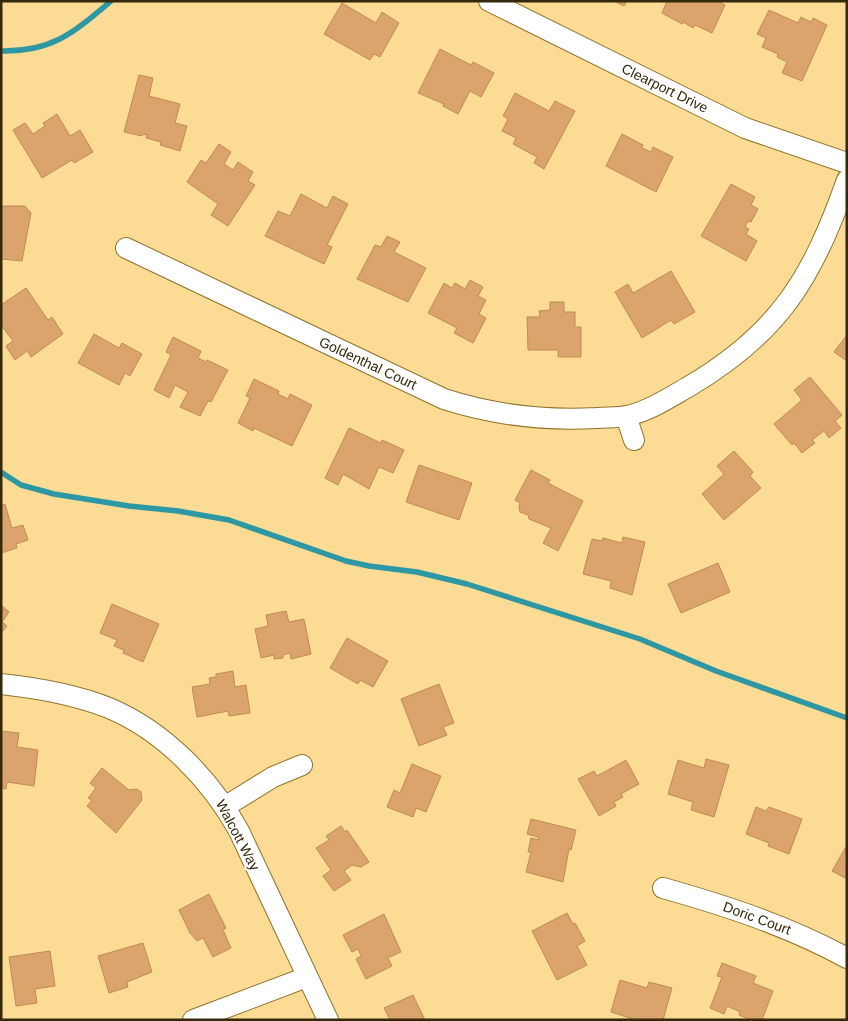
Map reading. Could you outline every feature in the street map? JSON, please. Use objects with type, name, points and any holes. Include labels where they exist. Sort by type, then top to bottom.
[{"type":"street","name":"Clearport Drive","points":[[489,1],[745,128],[847,163]]},
{"type":"street","name":"Goldenthal Court","points":[[126,248],[444,399],[480,411],[513,417],[579,419],[626,416],[656,405],[705,377],[740,352],[765,329],[796,292],[813,263],[847,180]]},
{"type":"street","points":[[626,416],[634,440]]},
{"type":"street","name":"Walcott Way","points":[[1,684],[66,695],[110,709],[155,736],[202,776],[226,806],[328,1020]]},
{"type":"street","points":[[226,806],[273,777],[302,765]]},
{"type":"street","name":"Doric Court","points":[[663,888],[768,920],[810,938],[847,958]]},
{"type":"street","points":[[193,1020],[307,977]]},
{"type":"building","points":[[614,1],[627,1],[624,6]]},
{"type":"building","points":[[667,1],[718,1],[725,5],[712,33],[695,25],[693,28],[683,22],[682,24],[662,13]]},
{"type":"building","points":[[342,3],[376,23],[382,12],[399,23],[380,57],[374,54],[370,60],[324,34]]},
{"type":"building","points":[[769,10],[798,23],[801,17],[811,22],[813,18],[827,25],[802,81],[782,73],[787,62],[777,57],[778,54],[762,47],[766,38],[757,34]]},
{"type":"building","points":[[440,49],[471,65],[473,62],[494,73],[481,97],[470,91],[458,114],[443,106],[444,104],[418,93]]},
{"type":"building","points":[[139,75],[153,78],[149,96],[180,104],[175,123],[187,126],[180,151],[160,145],[161,142],[146,138],[147,135],[143,134],[142,136],[124,132]]},
{"type":"building","points":[[515,93],[549,111],[555,101],[575,111],[544,169],[534,163],[537,157],[513,144],[516,138],[502,131],[508,119],[503,116]]},
{"type":"building","points":[[57,114],[70,136],[80,130],[93,152],[74,163],[72,160],[42,178],[13,130],[25,123],[33,134],[45,126],[43,123]]},
{"type":"building","points":[[622,134],[643,145],[642,148],[651,152],[653,147],[673,157],[656,192],[606,166]]},
{"type":"building","points":[[219,144],[231,152],[224,164],[233,170],[238,162],[253,172],[248,181],[255,185],[228,226],[211,215],[218,204],[187,182],[201,160],[206,163]]},
{"type":"building","points":[[731,184],[755,197],[751,205],[758,209],[751,222],[748,221],[745,227],[749,229],[746,234],[757,241],[746,261],[701,236]]},
{"type":"building","points":[[301,194],[327,208],[333,196],[348,204],[327,245],[332,247],[324,264],[265,236],[278,211],[290,216]]},
{"type":"building","points":[[1,206],[25,206],[31,213],[22,261],[1,259]]},
{"type":"building","points":[[387,236],[400,242],[394,252],[426,268],[408,302],[357,279],[375,245],[381,247]]},
{"type":"building","points":[[671,271],[695,312],[674,324],[671,320],[642,338],[615,292],[628,284],[633,293]]},
{"type":"building","points":[[470,280],[483,287],[478,296],[486,300],[479,314],[486,318],[473,343],[454,333],[457,328],[428,313],[444,283],[452,288],[455,283],[465,289]]},
{"type":"building","points":[[26,288],[48,320],[52,317],[63,334],[31,357],[27,351],[15,360],[6,346],[13,341],[1,325],[1,305]]},
{"type":"building","points":[[550,302],[564,302],[564,312],[575,312],[575,327],[581,327],[581,357],[558,357],[558,350],[528,350],[527,317],[540,317],[539,311],[550,310]]},
{"type":"building","points":[[94,334],[119,348],[122,343],[142,354],[130,376],[125,373],[119,385],[78,363]]},
{"type":"building","points":[[847,335],[847,361],[834,352]]},
{"type":"building","points":[[173,337],[201,351],[198,358],[228,370],[211,402],[208,401],[200,416],[180,407],[188,392],[175,385],[169,398],[154,390],[171,355],[166,352]]},
{"type":"building","points":[[810,377],[842,415],[835,421],[841,428],[829,438],[824,431],[812,440],[815,443],[802,453],[794,443],[792,445],[774,424],[802,400],[794,390]]},
{"type":"building","points":[[254,379],[279,391],[278,394],[288,399],[290,394],[312,405],[292,446],[254,428],[253,431],[238,423],[250,398],[246,396]]},
{"type":"building","points":[[349,428],[381,443],[382,440],[404,450],[393,473],[379,467],[369,489],[343,474],[338,485],[325,478]]},
{"type":"building","points":[[734,451],[753,472],[750,476],[761,488],[724,520],[702,494],[724,474],[717,466]]},
{"type":"building","points":[[419,465],[472,483],[459,520],[406,502]]},
{"type":"building","points":[[531,470],[550,480],[548,483],[583,501],[558,551],[543,543],[551,528],[529,519],[528,515],[520,512],[520,503],[515,500]]},
{"type":"building","points":[[5,504],[12,528],[23,525],[28,540],[16,544],[17,548],[1,553],[1,505]]},
{"type":"building","points":[[623,537],[645,542],[632,595],[610,588],[611,581],[583,574],[592,539],[602,541],[603,538],[622,543]]},
{"type":"building","points":[[718,563],[730,592],[681,613],[668,584]]},
{"type":"building","points":[[112,604],[159,624],[143,662],[123,653],[124,650],[114,646],[117,640],[100,633]]},
{"type":"building","points":[[1,605],[9,612],[2,622],[7,626],[1,633]]},
{"type":"building","points":[[286,611],[289,622],[304,619],[311,654],[291,659],[290,653],[283,655],[283,658],[274,659],[274,655],[261,658],[255,629],[268,626],[266,615]]},
{"type":"building","points":[[347,638],[388,661],[373,687],[360,680],[358,684],[330,668]]},
{"type":"building","points":[[233,671],[235,687],[246,685],[250,713],[229,716],[228,711],[197,717],[192,687],[210,684],[209,678],[216,677],[216,674]]},
{"type":"building","points":[[439,684],[454,723],[443,727],[447,735],[419,746],[401,699]]},
{"type":"building","points":[[1,731],[19,733],[17,747],[38,750],[34,786],[7,782],[6,789],[1,788]]},
{"type":"building","points":[[706,759],[729,765],[714,817],[691,810],[693,802],[668,794],[678,760],[704,768]]},
{"type":"building","points":[[626,760],[639,784],[621,794],[623,797],[614,802],[616,806],[599,816],[578,779],[594,771],[597,776]]},
{"type":"building","points":[[412,764],[441,776],[426,812],[416,808],[413,817],[387,807],[394,790],[400,793]]},
{"type":"building","points":[[102,768],[129,790],[137,789],[141,792],[142,800],[116,833],[87,806],[92,800],[88,798],[96,788],[90,783]]},
{"type":"building","points":[[756,807],[766,811],[769,807],[802,819],[789,854],[768,846],[769,843],[746,834]]},
{"type":"building","points":[[531,819],[576,830],[571,850],[569,849],[563,882],[526,872],[531,852],[528,852],[531,838],[538,840],[538,837],[527,834]]},
{"type":"building","points":[[341,826],[345,832],[347,830],[369,862],[361,867],[352,865],[344,871],[351,880],[334,891],[323,876],[331,870],[316,848],[329,840],[326,836]]},
{"type":"building","points":[[847,845],[847,879],[832,871]]},
{"type":"building","points":[[209,894],[226,928],[223,930],[231,948],[213,957],[203,938],[197,941],[190,933],[179,910]]},
{"type":"building","points":[[567,913],[585,941],[577,946],[587,965],[557,980],[532,931]]},
{"type":"building","points":[[384,914],[401,952],[388,958],[392,966],[366,979],[356,959],[361,956],[358,949],[352,952],[343,935]]},
{"type":"building","points":[[143,943],[152,972],[127,982],[128,987],[109,993],[98,956]]},
{"type":"building","points":[[50,951],[55,986],[35,989],[37,1003],[16,1006],[9,957]]},
{"type":"building","points":[[722,963],[756,976],[753,983],[773,991],[762,1020],[751,1020],[739,1015],[740,1012],[727,1006],[724,1014],[710,1008],[722,977],[717,976]]},
{"type":"building","points":[[620,980],[647,988],[649,982],[672,988],[663,1020],[636,1020],[611,1012]]},
{"type":"building","points":[[413,995],[425,1020],[390,1020],[384,1008]]},
{"type":"waterway","points":[[1,51],[35,48],[49,44],[74,31],[111,1]]},
{"type":"waterway","points":[[1,472],[21,485],[54,494],[229,520],[346,561],[417,572],[467,584],[640,639],[716,671],[847,718]]}]
